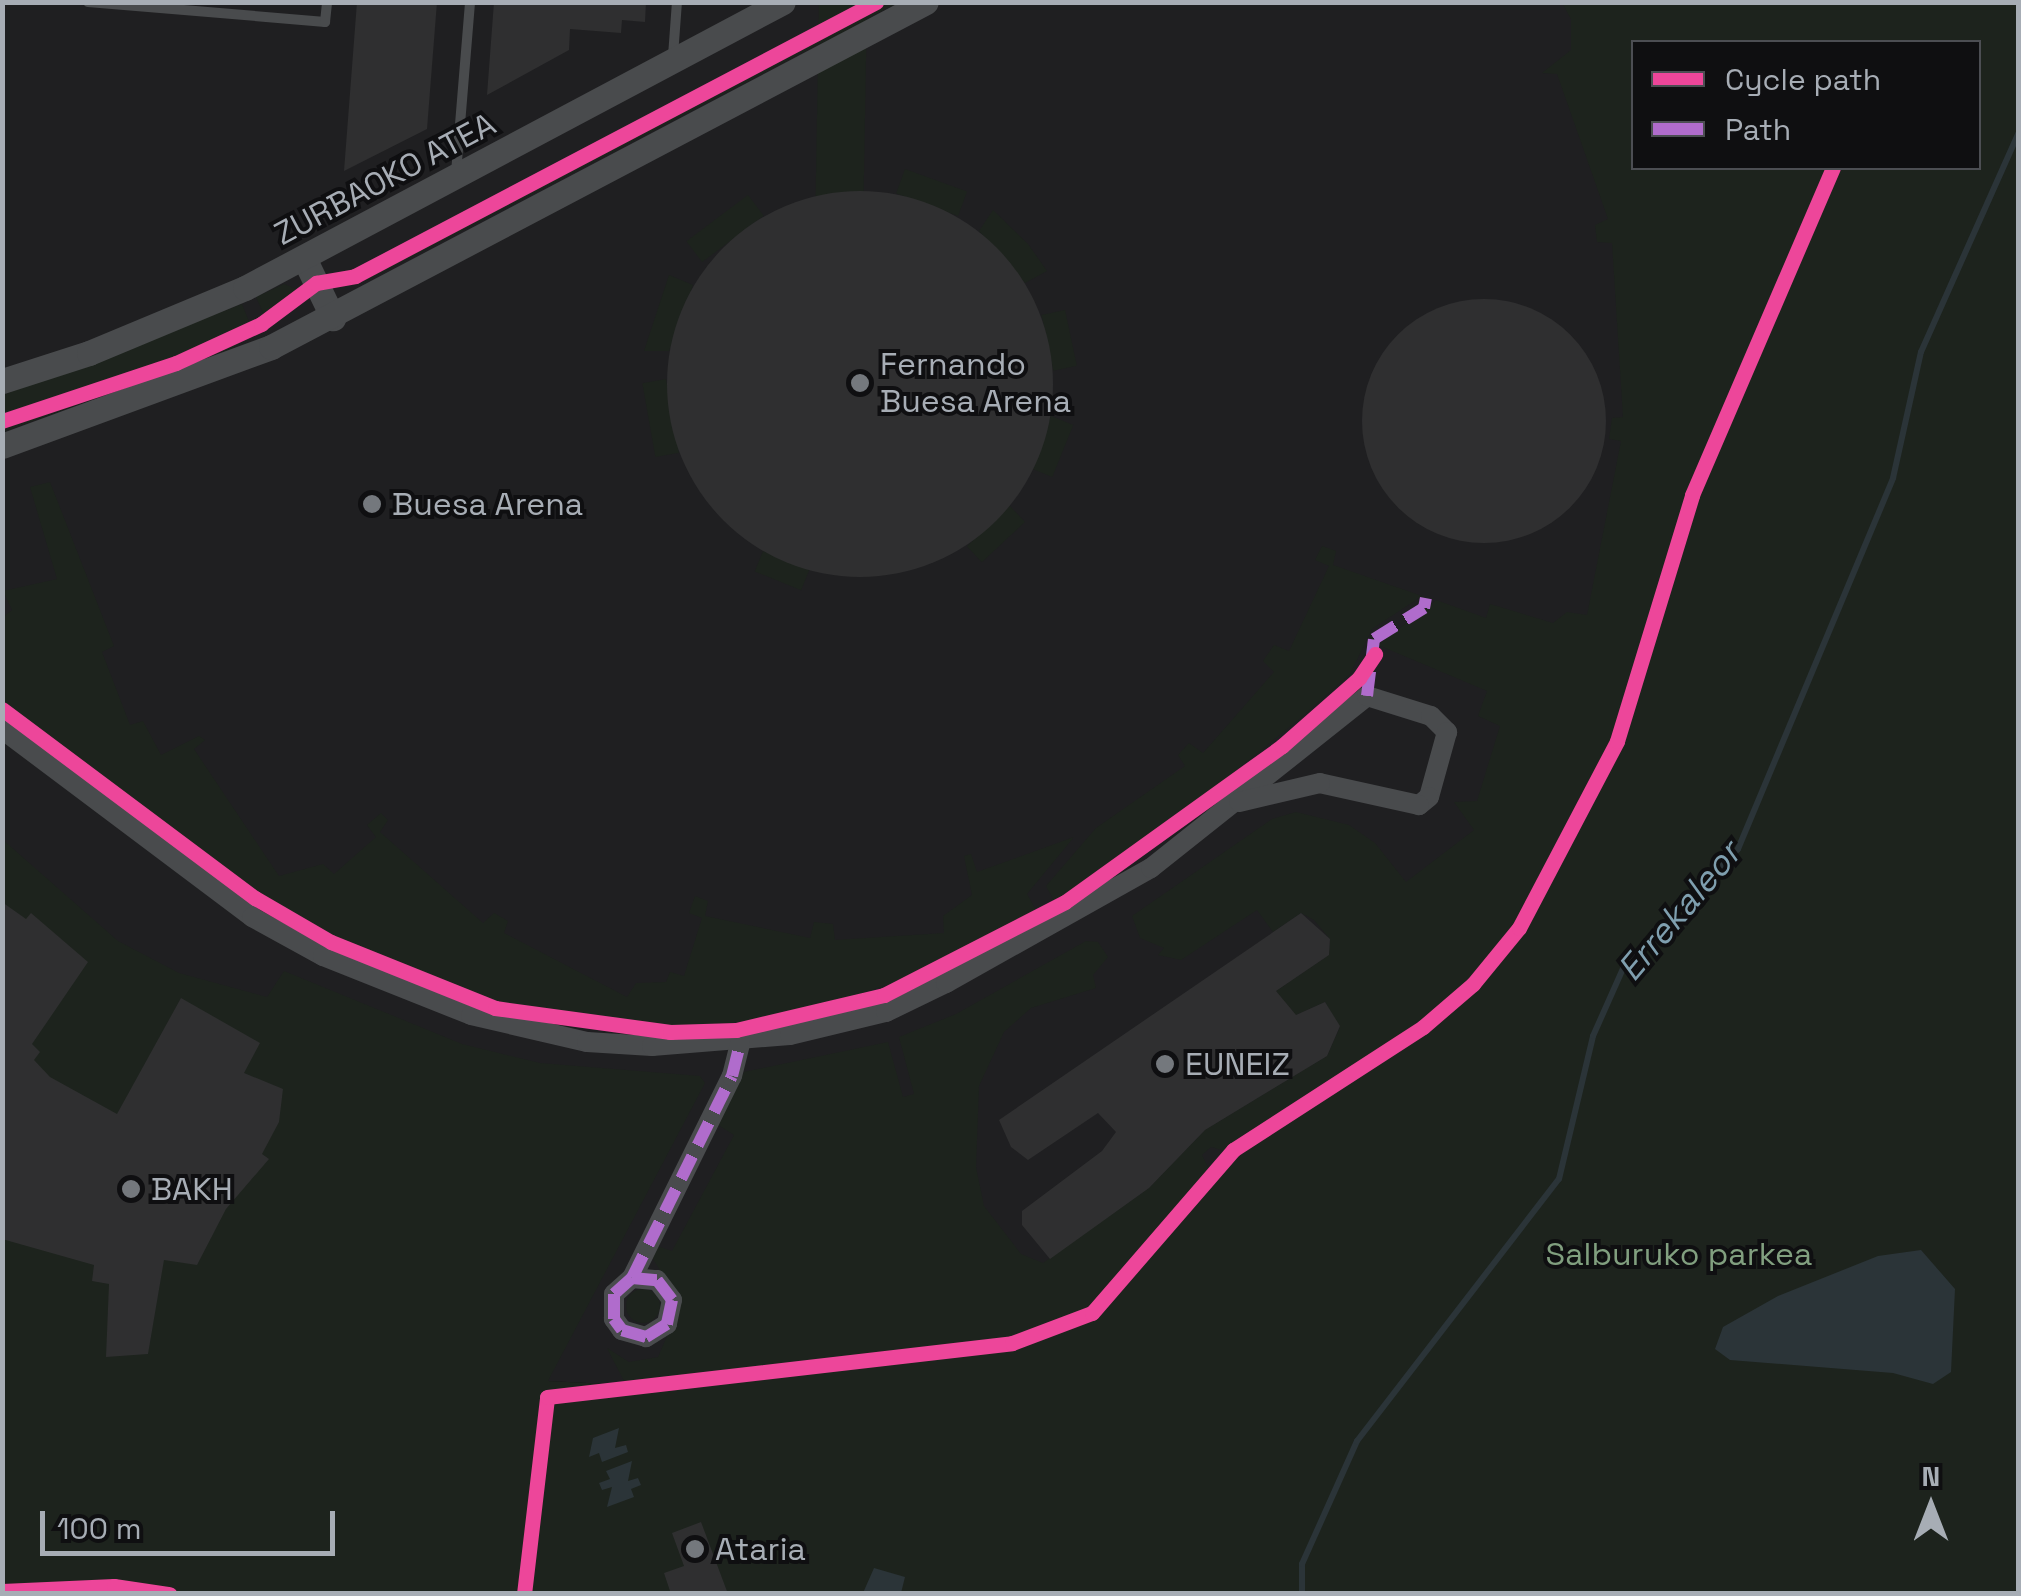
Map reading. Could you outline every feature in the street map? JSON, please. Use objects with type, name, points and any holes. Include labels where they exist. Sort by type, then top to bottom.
[{"type":"street","name":"ZURBAOKO ATEA","points":[[2,381],[90,354],[304,258],[783,2]]},
{"type":"street","points":[[2,446],[271,347],[333,318],[926,2]]},
{"type":"street","points":[[304,258],[333,318]]},
{"type":"street","points":[[2,729],[252,917],[398,990],[471,1015],[588,1042],[740,1042],[901,1005],[1100,901],[1239,802],[1368,696],[1430,716],[1448,732],[1429,796],[1419,805],[1320,784],[1239,802]]},
{"type":"street","points":[[632,1278],[732,1076],[740,1042]]},
{"type":"lane","points":[[88,2],[325,22],[327,2]]},
{"type":"lane","points":[[455,179],[470,2]]},
{"type":"lane","points":[[673,62],[677,2]]},
{"type":"shaded area","points":[[2,3],[1589,3],[1678,396],[1598,778],[1117,1287],[627,1385],[547,1381],[3,1583]]},
{"type":"shaded area","points":[[1921,1250],[1955,1289],[1951,1372],[1933,1384],[1893,1373],[1730,1360],[1715,1349],[1723,1327],[1778,1296],[1878,1256]]},
{"type":"shaded area","points":[[619,1428],[615,1448],[626,1445],[628,1452],[602,1462],[599,1453],[589,1457],[593,1438]]},
{"type":"shaded area","points":[[632,1461],[628,1481],[638,1478],[641,1485],[631,1489],[634,1497],[607,1507],[612,1487],[602,1490],[599,1483],[610,1479],[606,1471]]},
{"type":"shaded area","points":[[874,1568],[905,1577],[901,1593],[863,1593]]},
{"type":"green space","points":[[819,2],[867,3],[858,533],[810,532]]},
{"type":"green space","points":[[886,2],[897,3],[366,281],[364,277]]},
{"type":"green space","name":"Salburuko parkea","points":[[1562,3],[2018,3],[2018,1593],[3,1593],[2,839],[118,941],[179,973],[267,997],[284,971],[462,1044],[540,1063],[700,1076],[705,1083],[548,1381],[626,1385],[607,1348],[629,1362],[658,1357],[681,1304],[650,1254],[654,1245],[672,1251],[734,1135],[718,1125],[744,1072],[888,1042],[903,1097],[914,1094],[899,1037],[956,1014],[1086,941],[1098,942],[1108,957],[1093,975],[1096,988],[1031,1008],[1004,1032],[979,1086],[976,1167],[984,1206],[1021,1254],[1043,1263],[1149,1188],[1205,1130],[1327,1056],[1340,1027],[1325,1002],[1296,1015],[1276,991],[1329,955],[1330,939],[1314,920],[1301,913],[1273,932],[1257,910],[1181,960],[1158,955],[1164,948],[1140,938],[1132,916],[1272,819],[1296,812],[1349,825],[1375,843],[1406,882],[1474,830],[1454,802],[1477,801],[1500,726],[1478,716],[1487,691],[1378,645],[1436,600],[1486,618],[1490,604],[1553,623],[1567,612],[1587,615],[1621,441],[1609,439],[1612,418],[1623,417],[1612,243],[1597,242],[1595,225],[1608,219],[1557,74],[1542,73],[1571,50],[1571,19]],"holes":[[[1211,1147],[1233,1153],[1212,1175],[1202,1155]]]},
{"type":"green space","points":[[905,169],[967,192],[958,216],[896,193]]},
{"type":"green space","points":[[748,195],[764,216],[702,262],[687,241]]},
{"type":"green space","points":[[993,210],[1028,244],[1047,271],[1025,283],[979,231]]},
{"type":"green space","points":[[669,275],[693,285],[669,351],[644,351]]},
{"type":"green space","points":[[284,284],[299,290],[265,317],[256,297]]},
{"type":"green space","points":[[242,304],[250,324],[169,360],[3,417],[3,395]]},
{"type":"green space","points":[[1065,310],[1077,366],[1053,371],[1042,315]]},
{"type":"green space","points":[[256,332],[233,348],[3,432],[3,428],[166,372]]},
{"type":"green space","points":[[666,379],[679,453],[655,457],[642,383]]},
{"type":"green space","points":[[1051,416],[1073,425],[1052,477],[1030,468]]},
{"type":"green space","points":[[50,482],[114,646],[102,652],[130,725],[143,721],[161,755],[199,736],[205,740],[194,749],[279,876],[323,864],[334,874],[376,837],[367,825],[381,813],[388,820],[380,832],[483,923],[494,913],[508,921],[504,933],[627,997],[636,983],[666,982],[670,972],[684,976],[702,918],[689,913],[695,896],[708,901],[705,916],[810,938],[814,922],[833,924],[835,940],[944,933],[943,916],[972,895],[964,856],[971,854],[977,872],[1074,837],[1027,894],[1036,910],[922,973],[822,1007],[757,1021],[660,1028],[484,999],[353,947],[242,884],[3,703],[3,617],[12,610],[3,591],[57,579],[30,487]]},
{"type":"green space","points":[[1010,506],[1025,522],[982,562],[967,546]]},
{"type":"green space","points":[[1322,546],[1336,551],[1333,565],[1422,596],[1372,629],[1350,674],[1304,715],[1178,818],[1054,901],[1046,886],[1096,828],[1185,766],[1178,755],[1189,743],[1203,753],[1274,672],[1263,661],[1274,645],[1289,651],[1329,566],[1315,560]]},
{"type":"green space","points":[[763,551],[809,570],[801,590],[755,571]]},
{"type":"green space","points":[[643,1289],[655,1294],[660,1306],[655,1318],[643,1323],[631,1318],[626,1306],[631,1294]]},
{"type":"building","points":[[357,2],[437,2],[427,129],[344,171]]},
{"type":"building","points":[[494,2],[646,2],[645,22],[622,20],[621,33],[570,29],[569,50],[487,95]]},
{"type":"building","name":"Fernando Buesa Arena","points":[[860,191],[898,194],[934,205],[967,223],[997,247],[1021,277],[1039,310],[1050,346],[1050,422],[1039,458],[1021,491],[997,521],[967,545],[934,563],[898,574],[860,577],[822,574],[786,563],[753,545],[723,521],[699,491],[681,458],[670,422],[667,384],[670,346],[681,310],[699,277],[723,247],[753,223],[786,205],[822,194]]},
{"type":"building","points":[[1484,299],[1531,308],[1571,334],[1597,374],[1606,421],[1597,468],[1571,508],[1531,534],[1484,543],[1437,534],[1397,508],[1371,468],[1362,421],[1371,374],[1397,334],[1437,308]]},
{"type":"building","points":[[2,902],[26,919],[31,913],[88,962],[32,1044],[40,1052],[34,1060],[50,1077],[117,1114],[181,998],[260,1043],[244,1073],[283,1089],[279,1122],[262,1154],[269,1159],[226,1209],[197,1265],[164,1260],[148,1354],[106,1357],[109,1284],[92,1281],[94,1265],[2,1239]]},
{"type":"building","points":[[1301,913],[1330,939],[1329,955],[1276,991],[1296,1015],[1325,1002],[1340,1026],[1327,1056],[1205,1130],[1149,1188],[1050,1259],[1022,1225],[1022,1211],[1102,1151],[1116,1132],[1098,1113],[1028,1160],[1011,1147],[999,1120]]},
{"type":"building","name":"Ataria","points":[[701,1522],[728,1594],[671,1594],[664,1573],[684,1566],[672,1533]]},
{"type":"waterway","name":"Errekaleor","points":[[1302,1594],[1302,1564],[1357,1441],[1559,1179],[1593,1036],[1625,964],[1738,849],[1893,478],[1921,352],[2018,134]]},
{"type":"marked path","points":[[1367,696],[1374,639],[1424,608],[1426,598]]},
{"type":"marked path","points":[[632,1278],[657,1280],[672,1300],[667,1324],[646,1337],[622,1330],[614,1319],[614,1294],[632,1278],[732,1076],[740,1043]]},
{"type":"cycle path","points":[[2,421],[176,363],[261,324],[316,283],[355,276],[876,2]]},
{"type":"cycle path","points":[[524,1594],[547,1397],[1012,1343],[1092,1313],[1233,1150],[1423,1027],[1473,984],[1519,928],[1617,741],[1692,495],[1832,170]]},
{"type":"cycle path","points":[[2,709],[255,898],[331,942],[495,1008],[670,1032],[736,1030],[884,995],[1065,902],[1282,746],[1359,678],[1375,654]]},
{"type":"cycle path","points":[[2,1591],[114,1586],[169,1594]]},
{"type":"place","name":"Fernando Buesa Arena","points":[[860,383]]},
{"type":"place","name":"Buesa Arena","points":[[372,504]]},
{"type":"place","name":"EUNEIZ","points":[[1165,1064]]},
{"type":"place","name":"BAKH","points":[[131,1189]]},
{"type":"place","name":"Ataria","points":[[695,1549]]}]
